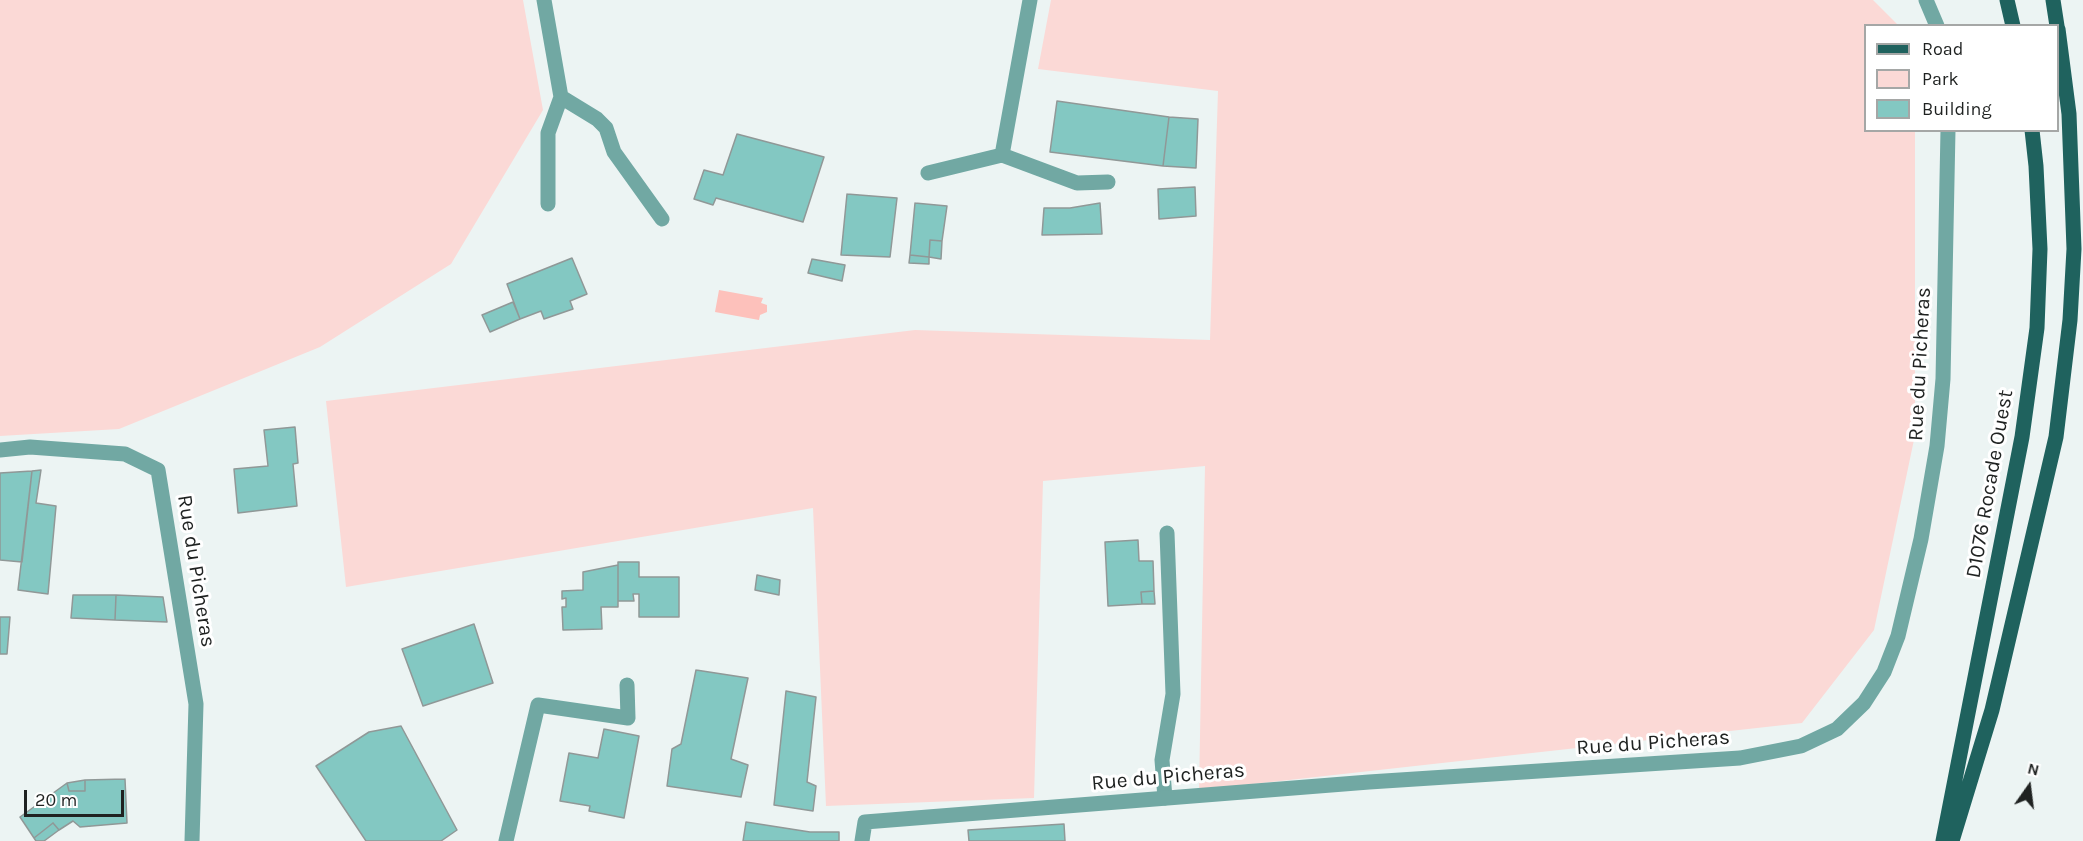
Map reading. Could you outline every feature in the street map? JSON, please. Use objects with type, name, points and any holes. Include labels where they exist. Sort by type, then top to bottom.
[{"type":"main road","points":[[2007,0],[2013,24]]},
{"type":"main road","points":[[2053,0],[2057,24]]},
{"type":"main road","points":[[1952,841],[1992,710],[2056,437],[2070,320],[2074,249],[2068,114],[2059,43]]},
{"type":"main road","name":"D1076 Rocade Ouest","points":[[1942,841],[2022,437],[2037,328],[2040,249],[2037,166],[2032,132]]},
{"type":"street","points":[[544,0],[561,97],[548,133],[548,204]]},
{"type":"street","points":[[1002,155],[1030,0]]},
{"type":"street","points":[[1926,0],[1936,24]]},
{"type":"street","points":[[561,97],[597,119],[606,128],[614,152],[662,219]]},
{"type":"street","name":"Rue du Picheras","points":[[862,841],[865,822],[1369,782],[1740,758],[1801,746],[1837,729],[1864,703],[1884,672],[1898,636],[1921,539],[1937,446],[1943,379],[1948,132]]},
{"type":"street","points":[[928,173],[1002,155],[1077,183],[1108,182]]},
{"type":"street","name":"Rue du Picheras","points":[[0,450],[30,447],[125,454],[158,470],[196,704],[192,841]]},
{"type":"street","points":[[1165,798],[1162,760],[1173,694],[1167,533]]},
{"type":"street","points":[[506,841],[538,705],[628,718],[627,685]]},
{"type":"green space","points":[[0,0],[523,0],[543,110],[451,264],[320,347],[119,429],[0,436]]},
{"type":"green space","points":[[1051,0],[1873,0],[1897,24],[1864,24],[1864,132],[1915,132],[1915,435],[1874,630],[1802,723],[1199,790],[1205,466],[1043,481],[1034,798],[826,806],[813,508],[346,587],[326,401],[915,330],[1210,340],[1218,91],[1038,69]]},
{"type":"shaded area","points":[[719,290],[763,298],[761,303],[767,305],[767,312],[760,315],[759,320],[715,312]]},
{"type":"building","points":[[1057,101],[1169,117],[1163,166],[1050,152]]},
{"type":"building","points":[[1169,117],[1198,119],[1196,168],[1163,166]]},
{"type":"building","points":[[737,134],[824,157],[803,222],[716,198],[713,205],[694,199],[704,170],[723,175]]},
{"type":"building","points":[[1195,187],[1196,216],[1159,219],[1158,189]]},
{"type":"building","points":[[847,194],[897,198],[890,257],[841,255]]},
{"type":"building","points":[[915,203],[947,206],[942,241],[930,240],[929,257],[910,255]]},
{"type":"building","points":[[1100,203],[1102,234],[1042,235],[1044,208],[1070,208]]},
{"type":"building","points":[[930,240],[942,241],[941,259],[929,257]]},
{"type":"building","points":[[910,255],[929,257],[929,264],[909,263]]},
{"type":"building","points":[[572,258],[587,294],[570,301],[573,309],[544,319],[541,311],[520,319],[507,284]]},
{"type":"building","points":[[812,259],[845,265],[842,281],[808,273]]},
{"type":"building","points":[[513,302],[520,319],[490,332],[482,315]]},
{"type":"building","points":[[295,427],[298,463],[293,464],[297,506],[238,513],[234,469],[268,466],[264,430]]},
{"type":"building","points":[[41,470],[36,503],[56,506],[48,594],[18,590],[32,471]]},
{"type":"building","points":[[32,471],[22,562],[0,560],[0,473]]},
{"type":"building","points":[[1138,540],[1139,561],[1153,561],[1154,591],[1141,592],[1142,604],[1108,606],[1105,542]]},
{"type":"building","points":[[618,562],[639,562],[639,577],[679,577],[679,617],[639,617],[639,594],[633,594],[634,601],[618,601]]},
{"type":"building","points":[[618,565],[618,607],[601,607],[602,629],[563,630],[562,607],[566,607],[566,598],[562,599],[562,591],[583,590],[583,572]]},
{"type":"building","points":[[757,575],[780,580],[779,595],[755,590]]},
{"type":"building","points":[[1154,591],[1155,604],[1142,604],[1141,592]]},
{"type":"building","points":[[73,595],[116,595],[115,620],[71,618]]},
{"type":"building","points":[[116,595],[163,597],[167,622],[115,620]]},
{"type":"building","points":[[0,617],[10,617],[7,654],[0,654]]},
{"type":"building","points":[[474,624],[493,683],[423,706],[402,649]]},
{"type":"building","points":[[696,670],[748,678],[731,759],[748,765],[741,797],[667,786],[672,749],[681,744]]},
{"type":"building","points":[[786,691],[816,697],[807,782],[816,786],[813,811],[774,805]]},
{"type":"building","points":[[401,726],[457,830],[441,841],[366,841],[316,766],[369,732]]},
{"type":"building","points":[[604,729],[639,736],[624,818],[589,811],[590,806],[560,801],[569,753],[598,758]]},
{"type":"building","points":[[125,779],[127,823],[80,827],[73,821],[59,830],[53,823],[34,838],[20,817],[67,783],[69,791],[85,791],[85,780]]},
{"type":"building","points":[[85,780],[85,791],[69,791],[67,783]]},
{"type":"building","points":[[746,822],[810,832],[839,832],[839,841],[743,841]]},
{"type":"building","points":[[53,823],[59,830],[44,841],[36,841],[34,838]]},
{"type":"building","points":[[1064,824],[1065,841],[969,841],[968,830]]}]
